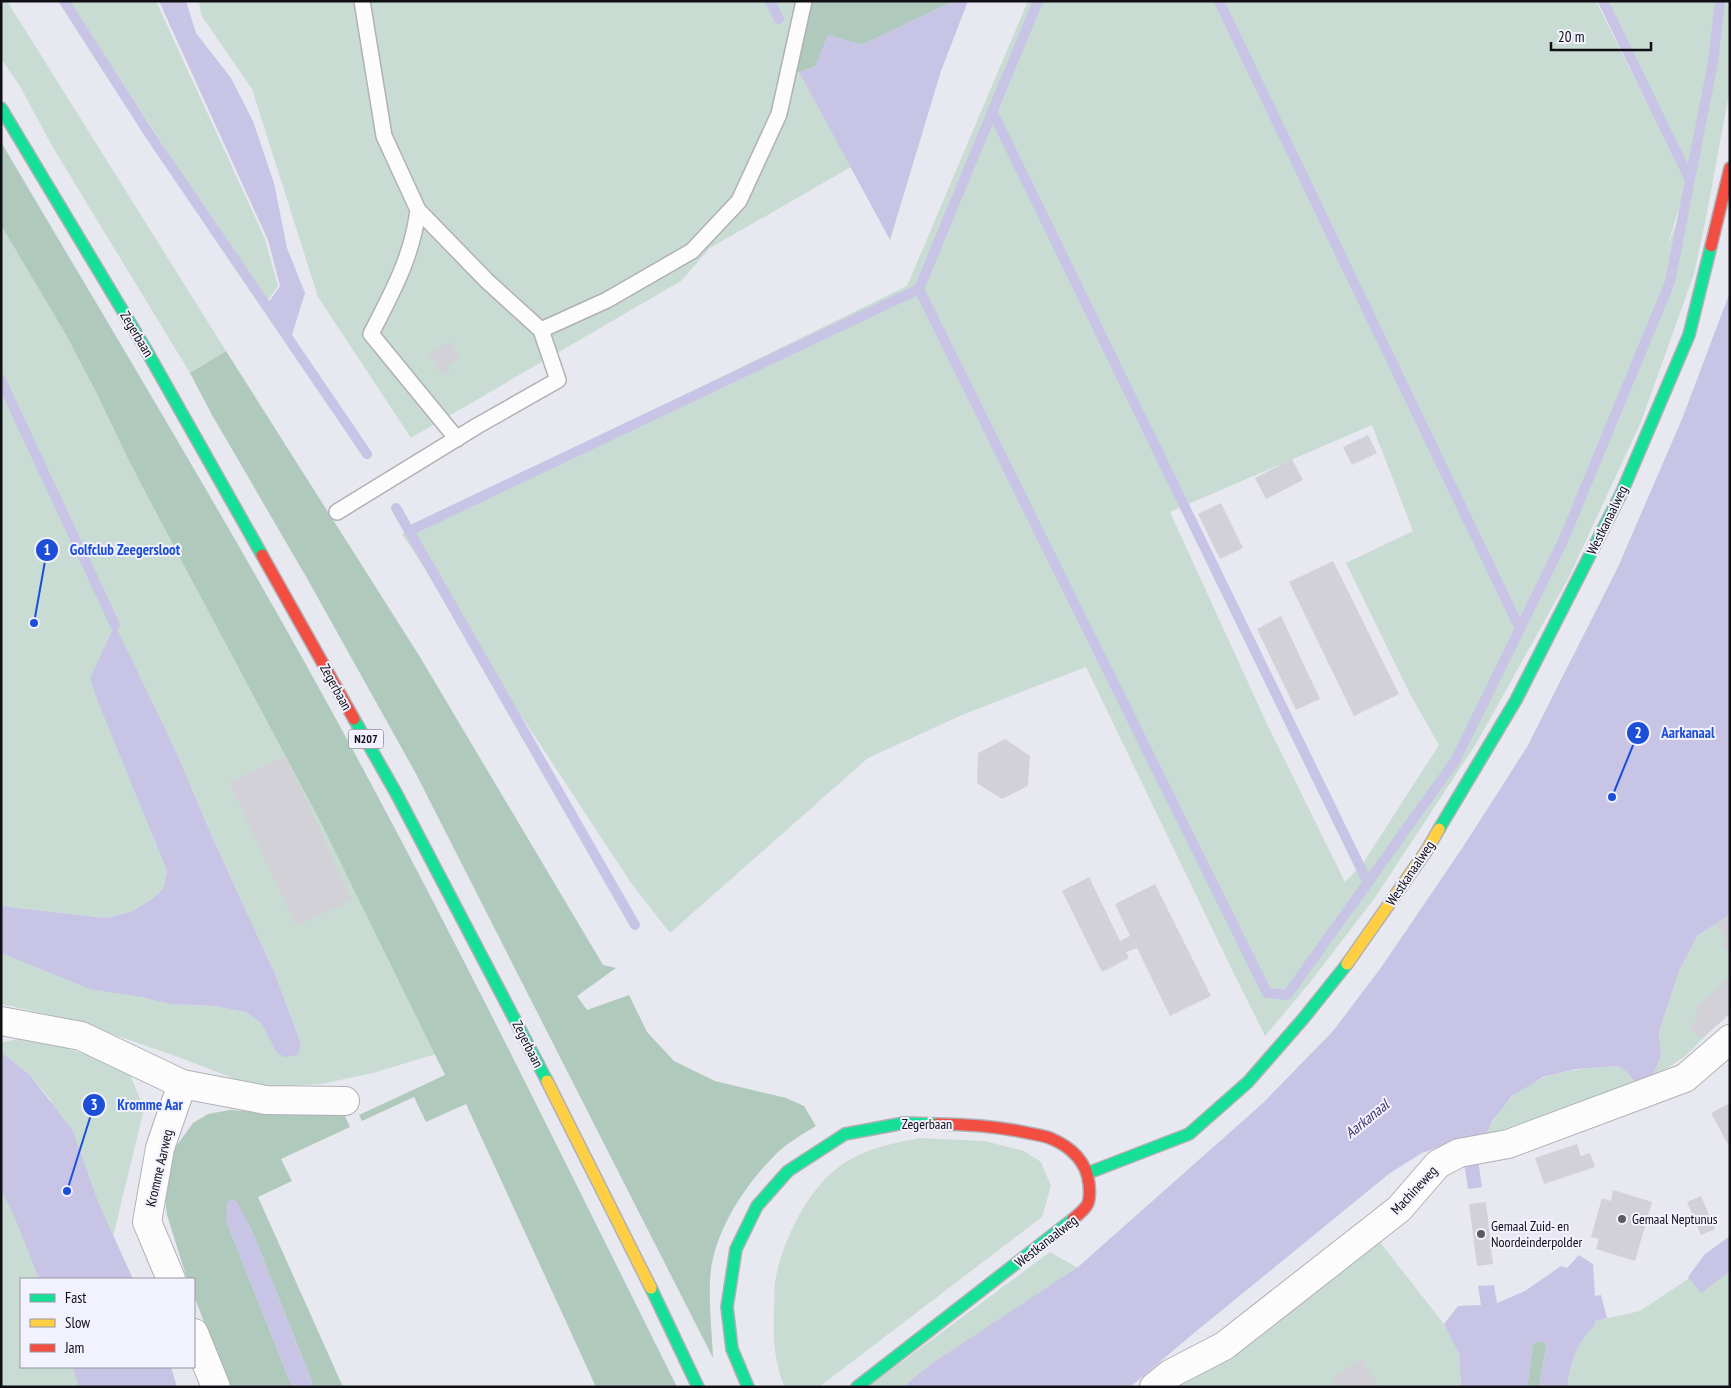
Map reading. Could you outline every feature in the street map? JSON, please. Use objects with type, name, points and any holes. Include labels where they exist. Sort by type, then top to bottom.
[{"type":"street","name":"Zegerbaan","points":[[1,108],[145,348],[396,793],[594,1173],[663,1311],[698,1387]]},
{"type":"street","name":"Westkanaalweg","points":[[856,1387],[1087,1208],[1090,1196],[1088,1173],[1189,1134],[1248,1082],[1303,1019],[1358,950],[1427,850],[1516,700],[1622,492],[1689,335],[1730,168]]},
{"type":"street","points":[[1,1021],[81,1036],[182,1084],[266,1100],[346,1101]]},
{"type":"street","name":"Machineweg","points":[[1154,1387],[1170,1374],[1224,1346],[1399,1209],[1438,1164],[1458,1153],[1508,1144],[1685,1078],[1730,1039]]},
{"type":"street","name":"Kromme Aarweg","points":[[171,1278],[147,1222],[160,1148],[182,1084]]},
{"type":"street","name":"Zegerbaan","points":[[748,1387],[732,1349],[727,1307],[736,1249],[758,1206],[788,1171],[845,1134],[904,1123],[956,1124],[1015,1130],[1051,1138],[1071,1150],[1083,1163],[1088,1173]]},
{"type":"street","points":[[195,1335],[216,1387]]},
{"type":"lane","points":[[337,512],[478,426],[558,380],[541,330],[487,281],[418,210],[384,136],[362,1]]},
{"type":"lane","points":[[541,330],[606,300],[692,251],[738,201],[779,114],[804,1]]},
{"type":"lane","points":[[418,210],[415,233],[404,266],[371,334],[457,439]]},
{"type":"green space","points":[[1,1],[7,1],[226,351],[190,373],[52,146],[21,88],[1,58]]},
{"type":"green space","points":[[69,1],[156,1],[265,239],[278,286],[266,303]]},
{"type":"green space","points":[[199,1],[921,1],[800,73],[851,167],[710,248],[681,281],[411,438],[318,297],[252,89],[201,15]]},
{"type":"green space","points":[[810,1],[954,1],[862,45],[828,35],[815,67],[799,72],[792,70]]},
{"type":"green space","points":[[1028,1],[1596,1],[1687,183],[1666,250],[1688,194],[1694,169],[1705,80],[1690,174],[1605,1],[1730,1],[1730,89],[1705,223],[1694,274],[1641,422],[1569,577],[1476,744],[1374,899],[1311,981],[1265,1036],[1086,667],[962,715],[868,758],[670,933],[631,883],[402,534],[453,507],[907,286]],"holes":[[[1372,425],[1413,531],[1346,563],[1410,694],[1439,745],[1363,863],[1345,882],[1267,724],[1170,512]]]},
{"type":"green space","points":[[1,142],[224,521],[354,752],[478,989],[677,1387],[596,1387],[466,1104],[426,1122],[414,1097],[362,1121],[359,1115],[445,1075],[320,821],[129,461],[96,392],[66,335],[1,225]]},
{"type":"green space","points":[[1,225],[66,335],[96,392],[129,461],[320,821],[436,1054],[373,1073],[321,1084],[255,1087],[181,1058],[69,1019],[1,1004],[1,953],[141,997],[170,1004],[214,1006],[246,1012],[261,1023],[277,1053],[301,1044],[275,974],[214,841],[177,754],[158,716],[153,837],[167,871],[163,889],[152,899],[131,912],[106,918],[1,906]]},
{"type":"green space","points":[[226,351],[420,657],[603,965],[616,968],[577,996],[587,1010],[629,995],[647,1032],[674,1061],[715,1081],[786,1098],[804,1106],[816,1126],[778,1152],[766,1165],[742,1195],[723,1229],[716,1246],[710,1282],[713,1358],[415,772],[190,373]]},
{"type":"green space","points":[[1730,913],[1730,1012],[1684,1057],[1651,1079],[1661,1056],[1659,1032],[1679,971],[1697,936]]},
{"type":"green space","points":[[29,1036],[118,1065],[130,1074],[144,1109],[113,1237],[50,1099],[30,1075],[1,1052],[1,1043]]},
{"type":"green space","points":[[1618,1066],[1628,1073],[1636,1084],[1486,1135],[1497,1115],[1510,1099],[1524,1087],[1540,1079],[1557,1074]]},
{"type":"green space","points":[[230,1110],[273,1113],[343,1112],[350,1127],[281,1159],[292,1181],[258,1197],[343,1387],[314,1387],[252,1231],[245,1218],[226,1220],[292,1387],[229,1387],[195,1299],[195,1278],[187,1278],[167,1215],[163,1182],[174,1149],[193,1123],[208,1114]]},
{"type":"green space","points":[[919,1138],[984,1141],[1024,1151],[1041,1162],[1051,1186],[1042,1217],[819,1387],[785,1387],[778,1367],[775,1346],[775,1285],[783,1252],[804,1206],[824,1180],[854,1157],[875,1149]]},
{"type":"green space","points":[[1,1185],[55,1278],[20,1278],[20,1368],[88,1368],[95,1387],[1,1387]]},
{"type":"green space","points":[[1379,1241],[1444,1324],[1459,1354],[1461,1387],[1170,1387]]},
{"type":"green space","points":[[1730,1251],[1730,1387],[1567,1387],[1575,1353],[1595,1321],[1640,1311]]},
{"type":"green space","points":[[1050,1252],[1078,1268],[931,1364],[903,1387],[868,1387]]},
{"type":"green space","points":[[1539,1341],[1547,1343],[1539,1387],[1527,1387],[1533,1344]]},
{"type":"water","points":[[159,1],[186,1],[196,33],[231,78],[253,121],[274,183],[287,248],[305,293],[290,341],[266,306],[280,286],[268,240]]},
{"type":"water","points":[[954,1],[968,1],[941,71],[890,240],[799,72],[815,67],[828,35],[862,45]]},
{"type":"water","name":"Aarkanaal","points":[[1730,292],[1730,913],[1697,936],[1679,971],[1659,1032],[1661,1056],[1651,1079],[1636,1084],[1628,1073],[1618,1066],[1576,1069],[1543,1077],[1512,1096],[1493,1120],[1478,1159],[1482,1187],[1468,1189],[1464,1162],[1445,1145],[1422,1153],[1390,1173],[1386,1205],[1220,1338],[1194,1333],[1130,1387],[903,1387],[931,1364],[1078,1267],[1263,1103],[1333,1031],[1380,969],[1463,847],[1527,747],[1618,567],[1682,419]]},
{"type":"water","points":[[115,625],[177,754],[214,841],[275,974],[301,1044],[298,1055],[285,1057],[277,1053],[261,1023],[246,1012],[214,1006],[170,1004],[141,997],[90,989],[1,953],[1,906],[106,918],[131,912],[152,899],[163,889],[167,871],[90,678]]},
{"type":"water","points":[[1,1052],[30,1075],[73,1131],[98,1202],[133,1278],[39,1278],[17,1223],[1,1189]]},
{"type":"water","points":[[233,1199],[238,1203],[252,1231],[314,1387],[292,1387],[226,1220],[227,1202]]},
{"type":"water","points":[[1730,1236],[1730,1271],[1701,1293],[1688,1277],[1705,1254]]},
{"type":"water","points":[[1579,1255],[1593,1264],[1595,1296],[1601,1295],[1607,1318],[1595,1321],[1595,1325],[1583,1339],[1575,1353],[1567,1387],[1539,1387],[1547,1344],[1539,1341],[1533,1344],[1527,1387],[1461,1387],[1459,1354],[1444,1324],[1458,1306],[1481,1305],[1478,1286],[1494,1285],[1497,1303],[1525,1291],[1561,1266],[1567,1268]]},
{"type":"water","points":[[72,1368],[171,1368],[177,1387],[79,1387]]},
{"type":"pier","points":[[1390,1173],[1386,1205],[1220,1338],[1194,1333]]},
{"type":"building","points":[[450,341],[460,358],[448,366],[451,370],[442,376],[429,354]]},
{"type":"building","points":[[1368,435],[1377,453],[1352,465],[1343,447]]},
{"type":"building","points":[[1292,459],[1303,480],[1266,499],[1255,478]]},
{"type":"building","points":[[1221,503],[1243,548],[1220,559],[1198,514]]},
{"type":"building","points":[[1333,561],[1399,694],[1354,716],[1289,582]]},
{"type":"building","points":[[1281,616],[1320,699],[1296,710],[1257,629]]},
{"type":"building","points":[[1005,739],[1030,756],[1028,786],[1002,799],[977,783],[978,753]]},
{"type":"building","points":[[286,756],[352,900],[296,926],[229,782]]},
{"type":"building","points":[[1089,877],[1120,941],[1130,936],[1115,904],[1155,884],[1211,996],[1170,1016],[1137,948],[1126,952],[1129,958],[1102,972],[1062,891]]},
{"type":"building","points":[[1730,917],[1730,954],[1721,944],[1727,939],[1717,926]]},
{"type":"building","points":[[1730,977],[1730,1014],[1701,1039],[1689,1026],[1700,1016],[1694,1008]]},
{"type":"building","points":[[1730,1103],[1730,1148],[1711,1113]]},
{"type":"building","points":[[1577,1144],[1581,1156],[1590,1153],[1595,1167],[1544,1184],[1535,1158]]},
{"type":"building","name":"Gemaal Neptunus","points":[[1613,1190],[1652,1202],[1635,1261],[1596,1249],[1599,1239],[1591,1237],[1602,1198],[1611,1201]]},
{"type":"building","points":[[1701,1196],[1715,1229],[1701,1235],[1687,1202]]},
{"type":"building","name":"Gemaal Zuid- en Noordeinderpolder","points":[[1486,1202],[1493,1264],[1477,1266],[1469,1204]]},
{"type":"building","points":[[1362,1359],[1379,1387],[1337,1387],[1332,1378]]},
{"type":"waterway","points":[[64,1],[150,135],[367,454]]},
{"type":"waterway","points":[[770,1],[779,19]]},
{"type":"waterway","points":[[919,289],[1038,1]]},
{"type":"waterway","points":[[1219,1],[1520,629]]},
{"type":"waterway","points":[[1603,1],[1690,180]]},
{"type":"waterway","points":[[409,531],[919,289],[1267,993],[1287,995],[1455,761],[1563,541],[1670,282],[1713,62],[1720,1]]},
{"type":"waterway","points":[[992,111],[1368,883]]},
{"type":"waterway","points":[[1,380],[115,625]]},
{"type":"waterway","points":[[396,508],[635,925]]},
{"type":"traffic: fast","points":[[1,108],[145,348],[262,555]]},
{"type":"traffic: fast","points":[[1439,829],[1516,700],[1622,492],[1689,335],[1711,246]]},
{"type":"traffic: fast","points":[[354,719],[396,793],[547,1081]]},
{"type":"traffic: fast","points":[[1088,1173],[1189,1134],[1248,1082],[1303,1019],[1347,964]]},
{"type":"traffic: fast","points":[[748,1387],[732,1349],[727,1307],[736,1249],[757,1206],[788,1171],[845,1134],[904,1123],[937,1124]]},
{"type":"traffic: fast","points":[[857,1387],[1073,1219]]},
{"type":"traffic: fast","points":[[651,1288],[698,1387]]},
{"type":"traffic: slow","points":[[1347,964],[1427,850],[1439,829]]},
{"type":"traffic: slow","points":[[547,1081],[651,1288]]},
{"type":"traffic: jam","points":[[1711,246],[1730,168]]},
{"type":"traffic: jam","points":[[262,555],[354,719]]},
{"type":"traffic: jam","points":[[937,1124],[1009,1129],[1045,1136],[1066,1146],[1081,1162],[1088,1176],[1089,1184],[1089,1201],[1073,1219]]},
{"type":"place","name":"Golfclub Zeegersloot","points":[[34,623]]},
{"type":"place","name":"Aarkanaal","points":[[1612,797]]},
{"type":"place","name":"Kromme Aar","points":[[67,1191]]},
{"type":"place","name":"Gemaal Neptunus","points":[[1622,1219]]},
{"type":"place","name":"Gemaal Zuid- en Noordeinderpolder","points":[[1481,1234]]}]
